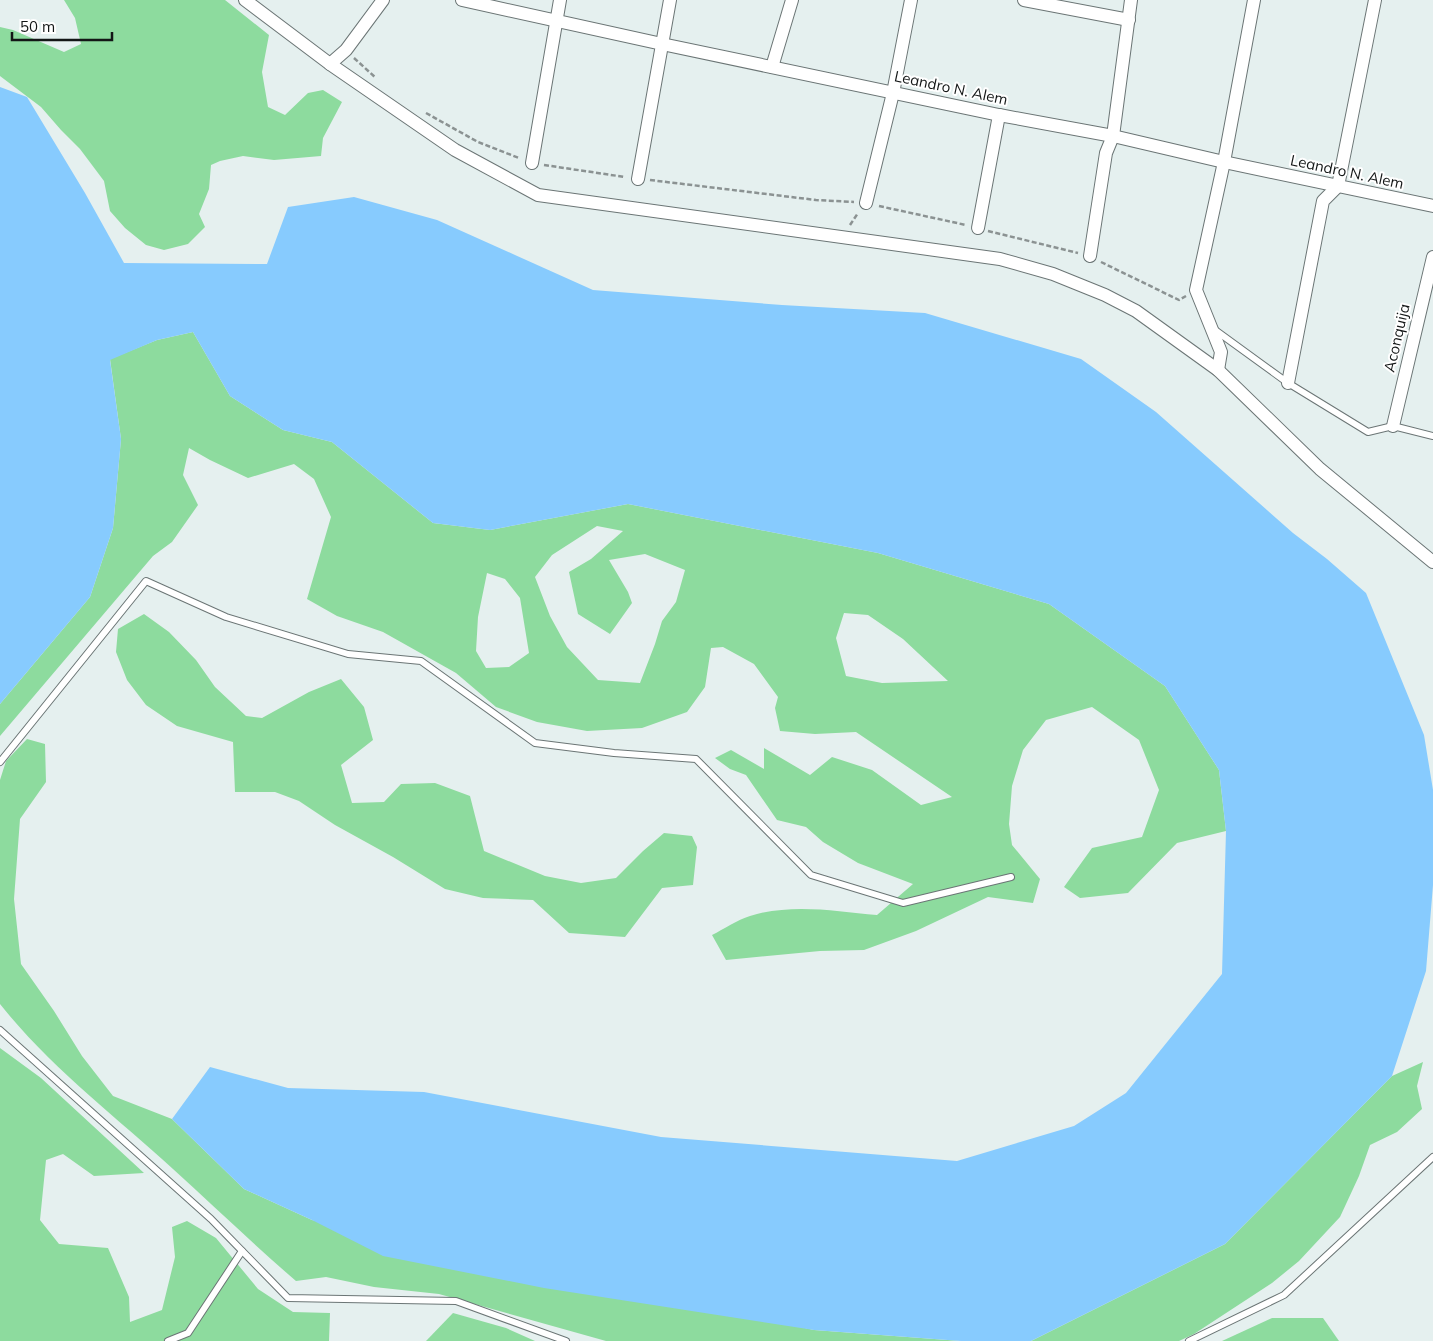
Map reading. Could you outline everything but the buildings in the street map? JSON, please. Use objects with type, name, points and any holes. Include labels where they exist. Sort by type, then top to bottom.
[{"type":"street","points":[[245,0],[330,64],[455,150],[538,195],[1000,259],[1053,274],[1105,295],[1136,311],[1218,370],[1320,469],[1433,562]]},
{"type":"street","points":[[330,64],[346,50],[383,0]]},
{"type":"street","name":"Leandro N. Alem","points":[[462,0],[893,93],[1113,136],[1224,162],[1433,206]]},
{"type":"street","points":[[532,163],[560,0]]},
{"type":"street","points":[[638,179],[670,0]]},
{"type":"street","points":[[772,67],[792,0]]},
{"type":"street","points":[[866,203],[893,93],[911,0]]},
{"type":"street","points":[[1024,0],[1128,20]]},
{"type":"street","points":[[1090,256],[1106,153],[1113,136],[1131,0]]},
{"type":"street","points":[[1218,370],[1221,352],[1213,328],[1196,290],[1224,162],[1254,0]]},
{"type":"street","points":[[1288,383],[1323,201],[1338,186],[1375,0]]},
{"type":"street","points":[[978,228],[999,115]]},
{"type":"street","name":"Aconquija","points":[[1393,426],[1433,257]]},
{"type":"lane","points":[[1213,328],[1288,383],[1368,432],[1393,426],[1433,436]]},
{"type":"lane","points":[[0,762],[146,581],[226,617],[348,654],[421,661],[535,743],[614,753],[696,759],[811,875],[903,903],[1011,877]]},
{"type":"lane","points":[[0,1030],[204,1213],[288,1298],[456,1301],[566,1341]]},
{"type":"lane","points":[[1189,1341],[1284,1295],[1433,1157]]},
{"type":"lane","points":[[168,1341],[188,1333],[242,1251]]},
{"type":"path","points":[[346,50],[377,79]]},
{"type":"path","points":[[425,112],[478,142],[532,163],[638,179],[816,200],[866,203],[1090,256],[1179,300],[1196,290]]},
{"type":"path","points":[[842,236],[866,203]]},
{"type":"green space","points":[[64,0],[225,0],[269,35],[262,72],[268,107],[285,115],[308,93],[323,90],[342,102],[323,138],[321,156],[274,160],[243,156],[211,165],[209,189],[199,214],[205,227],[188,244],[164,250],[146,245],[125,228],[110,211],[104,181],[80,149],[41,107],[0,76],[0,27],[13,30],[64,52],[81,44],[75,18]]},
{"type":"green space","points":[[193,332],[230,396],[283,430],[332,442],[433,523],[490,530],[628,504],[878,553],[1049,604],[1165,686],[1219,770],[1226,831],[1177,843],[1128,893],[1080,898],[1064,887],[1092,848],[1142,837],[1159,790],[1139,740],[1092,707],[1046,720],[1023,750],[1012,786],[1009,824],[1012,845],[1040,879],[1033,903],[988,897],[916,931],[864,950],[820,951],[726,960],[712,935],[735,922],[766,912],[797,909],[877,915],[913,884],[858,863],[823,842],[806,827],[777,820],[746,775],[730,769],[715,758],[731,750],[764,769],[764,748],[810,775],[832,757],[872,770],[921,805],[952,797],[856,732],[815,734],[780,731],[775,708],[778,697],[754,664],[723,647],[711,648],[705,687],[687,712],[642,728],[587,731],[537,722],[496,707],[456,673],[383,632],[337,616],[307,599],[331,517],[314,479],[294,464],[248,478],[189,448],[183,475],[198,505],[172,542],[153,556],[0,736],[0,704],[90,597],[113,528],[121,439],[110,359],[157,340]],"holes":[[[597,526],[623,531],[591,559],[569,572],[578,614],[610,634],[632,603],[628,592],[609,560],[645,554],[685,570],[676,602],[662,621],[640,683],[598,680],[567,647],[550,616],[535,577],[552,555]],[[487,573],[505,579],[520,598],[529,653],[509,667],[486,668],[476,651],[478,617]],[[844,613],[868,615],[903,639],[948,681],[882,683],[846,676],[836,638]]]},
{"type":"green space","points":[[144,614],[169,632],[196,660],[215,687],[246,716],[262,718],[309,692],[341,679],[364,707],[373,740],[341,765],[352,803],[384,802],[401,784],[435,783],[470,796],[484,851],[545,876],[581,883],[616,878],[664,833],[692,836],[697,847],[693,885],[662,888],[625,937],[569,933],[533,900],[483,898],[445,889],[393,857],[335,825],[299,801],[275,792],[235,792],[233,742],[177,726],[146,705],[127,680],[116,652],[118,629]]},
{"type":"green space","points":[[27,739],[45,744],[46,782],[20,819],[14,899],[21,964],[54,1011],[82,1056],[113,1096],[172,1119],[244,1189],[312,1220],[814,1330],[961,1341],[606,1341],[439,1294],[374,1287],[326,1277],[296,1281],[61,1070],[19,1027],[0,1004],[0,780],[6,761]]},
{"type":"green space","points":[[0,1048],[41,1078],[144,1173],[94,1176],[63,1154],[46,1160],[40,1220],[59,1244],[108,1248],[129,1297],[130,1322],[162,1310],[175,1257],[172,1227],[187,1221],[216,1238],[258,1289],[293,1312],[330,1313],[329,1341],[0,1341]]},
{"type":"green space","points":[[1423,1062],[1417,1086],[1422,1109],[1397,1132],[1370,1145],[1359,1176],[1340,1217],[1299,1261],[1272,1283],[1194,1334],[1179,1341],[1031,1341],[1225,1244],[1392,1076]]},
{"type":"green space","points":[[453,1313],[506,1328],[535,1341],[426,1341]]},
{"type":"green space","points":[[1272,1318],[1323,1318],[1339,1341],[1222,1341]]},
{"type":"water","points":[[0,87],[27,97],[85,193],[124,263],[267,264],[288,207],[354,197],[437,220],[593,290],[782,305],[925,313],[1081,359],[1156,412],[1293,533],[1327,559],[1366,593],[1424,735],[1433,790],[1433,885],[1426,971],[1392,1076],[1225,1244],[1031,1341],[961,1341],[814,1330],[544,1288],[383,1256],[312,1220],[244,1189],[172,1119],[210,1067],[288,1088],[424,1092],[661,1137],[957,1161],[1074,1126],[1126,1093],[1222,974],[1226,831],[1219,770],[1165,686],[1049,604],[878,553],[628,504],[490,530],[433,523],[332,442],[283,430],[230,396],[193,332],[157,340],[110,360],[121,439],[113,528],[90,597],[0,704]]}]
